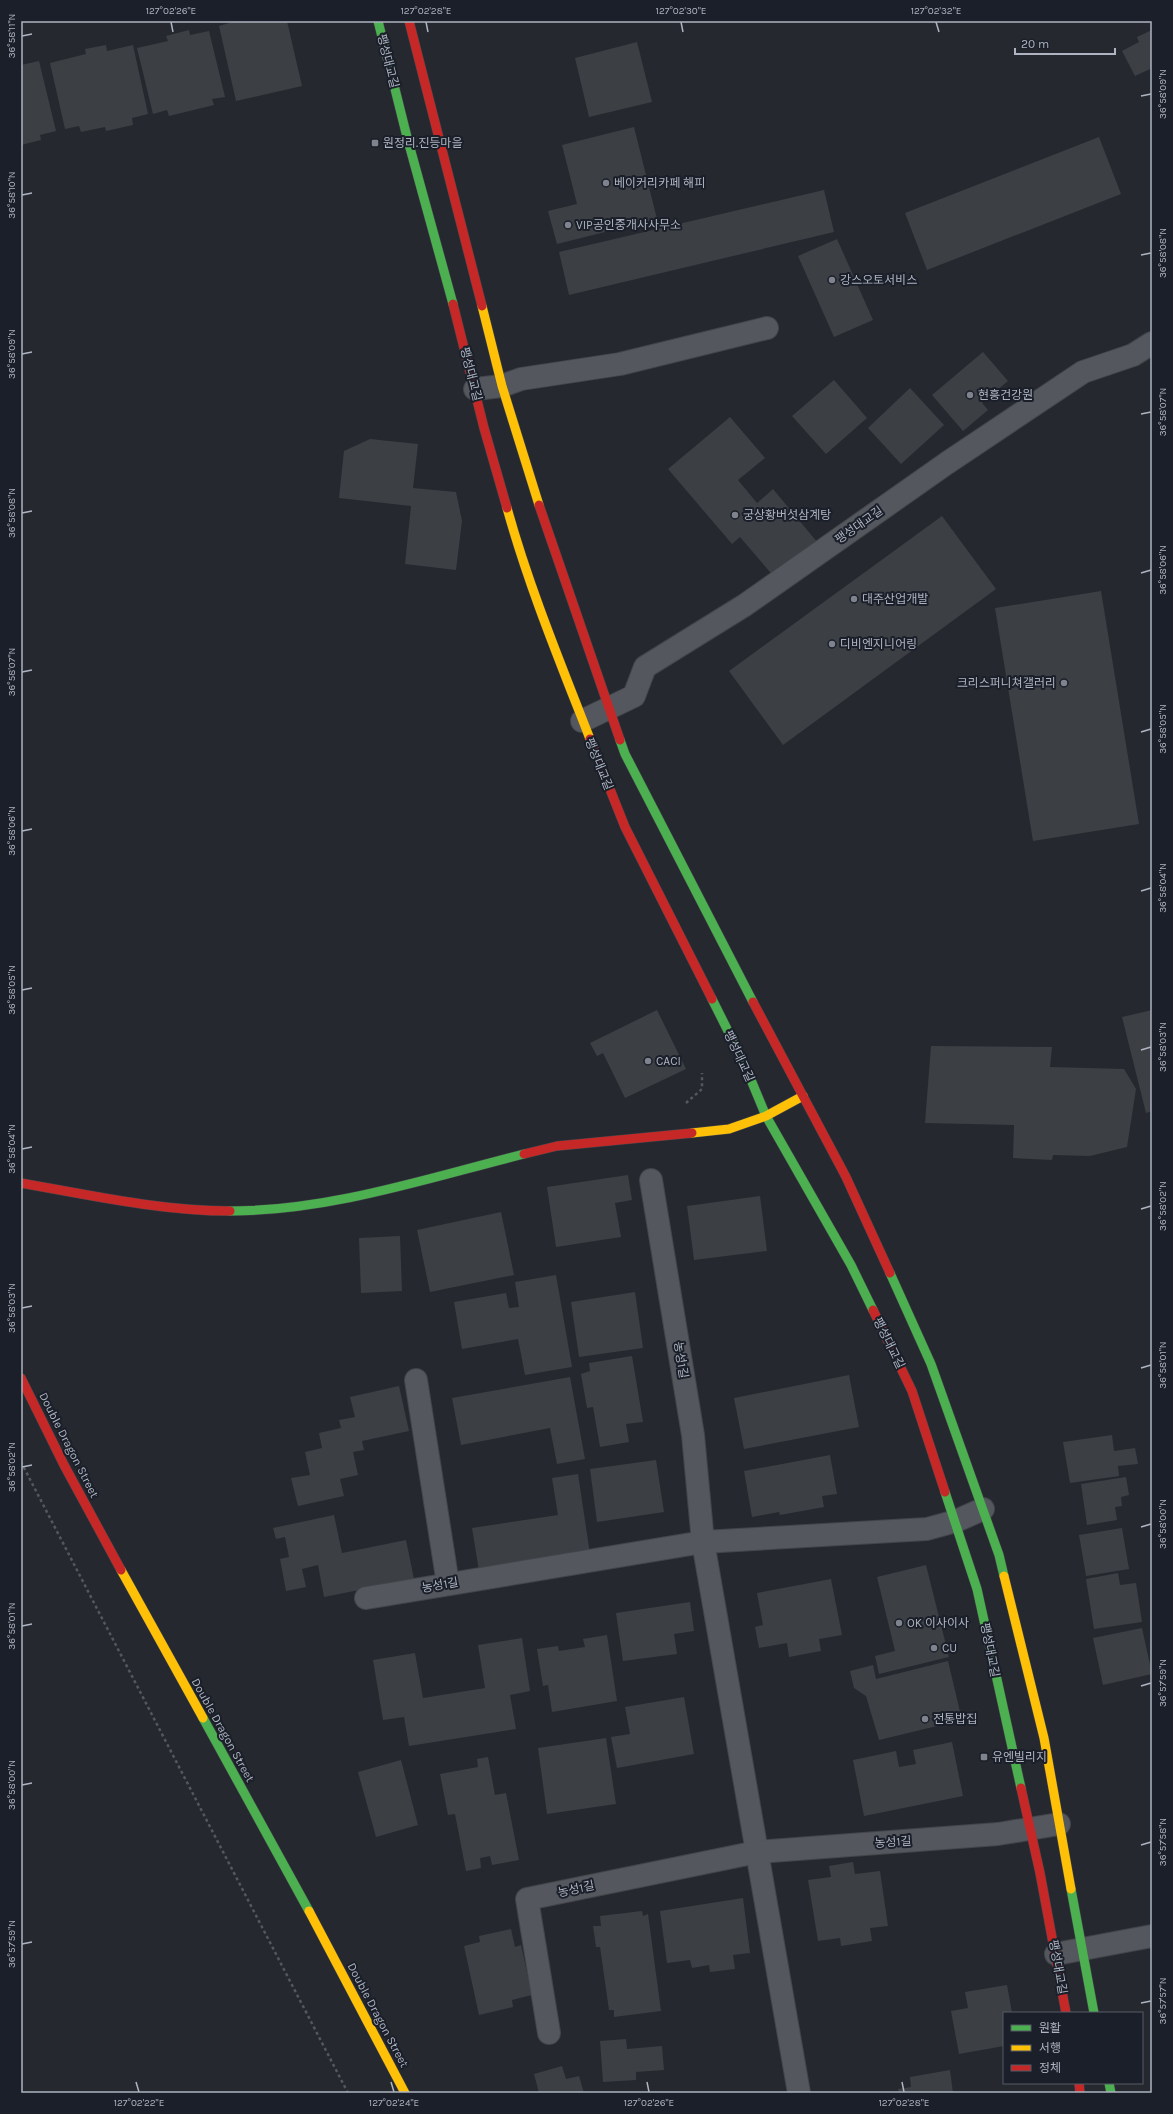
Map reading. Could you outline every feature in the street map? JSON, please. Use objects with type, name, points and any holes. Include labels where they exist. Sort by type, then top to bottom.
[{"type":"main road","name":"팽성대교길","points":[[378,21],[407,138],[519,551],[551,641],[582,721],[625,827],[744,1063],[766,1116],[851,1265],[912,1391],[956,1521],[977,1589],[1056,1954],[1066,2012]]},
{"type":"main road","points":[[409,21],[502,386],[525,465],[625,754],[719,938],[846,1177],[931,1364],[999,1555],[1044,1738],[1094,2012]]},
{"type":"main road","points":[[21,1183],[119,1200],[211,1211],[257,1211],[340,1200],[557,1146],[729,1129],[766,1116],[803,1096]]},
{"type":"main road","name":"Double Dragon Street","points":[[21,1378],[64,1465],[338,1964],[405,2093]]},
{"type":"street","points":[[475,389],[502,386],[521,378],[620,364],[767,328]]},
{"type":"street","name":"팽성대교길","points":[[582,721],[634,696],[645,667],[745,605],[960,454],[1083,372],[1133,355],[1152,343]]},
{"type":"street","name":"농성1길","points":[[651,1180],[693,1435],[703,1542],[799,2093]]},
{"type":"street","points":[[416,1380],[448,1584]]},
{"type":"street","name":"농성1길","points":[[366,1598],[703,1542],[927,1529],[956,1521],[983,1509]]},
{"type":"street","name":"농성1길","points":[[549,2034],[527,1899],[757,1852],[1029,1830],[1059,1824]]},
{"type":"street","points":[[1056,1954],[1081,1948],[1152,1936]]},
{"type":"path","points":[[684,1106],[702,1089],[702,1073]]},
{"type":"path","points":[[21,1462],[348,2093]]},
{"type":"building","points":[[236,21],[287,21],[302,86],[236,101],[219,26]]},
{"type":"building","points":[[189,30],[190,35],[209,31],[225,97],[212,99],[214,105],[169,116],[167,110],[153,114],[137,48],[168,41],[166,36]]},
{"type":"building","points":[[1152,30],[1152,72],[1150,69],[1135,76],[1122,51],[1139,42],[1137,37]]},
{"type":"building","points":[[637,42],[652,102],[589,117],[575,58]]},
{"type":"building","points":[[106,45],[107,51],[133,45],[148,114],[132,118],[133,125],[106,131],[105,127],[81,132],[79,126],[65,129],[50,63],[86,54],[85,49]]},
{"type":"building","points":[[39,61],[56,131],[40,135],[41,140],[21,145],[21,65]]},
{"type":"building","points":[[634,127],[657,219],[557,244],[548,211],[577,204],[562,145]]},
{"type":"building","points":[[1099,137],[1121,194],[927,270],[905,213]]},
{"type":"building","points":[[824,190],[834,232],[569,295],[559,252]]},
{"type":"building","points":[[837,239],[873,320],[834,337],[798,256]]},
{"type":"building","points":[[983,352],[1008,381],[982,403],[988,410],[963,431],[932,395]]},
{"type":"building","points":[[834,380],[867,418],[826,454],[792,416]]},
{"type":"building","points":[[910,388],[944,425],[901,464],[868,428]]},
{"type":"building","points":[[730,417],[765,458],[738,480],[757,503],[773,489],[818,543],[775,578],[740,537],[732,544],[668,469]]},
{"type":"building","points":[[370,439],[418,444],[413,488],[456,492],[462,521],[456,570],[405,564],[411,506],[339,498],[344,451]]},
{"type":"building","points":[[942,516],[996,589],[783,745],[729,671]]},
{"type":"building","points":[[1101,591],[1139,824],[1033,841],[995,608]]},
{"type":"building","points":[[657,1010],[686,1069],[625,1098],[603,1053],[597,1056],[590,1043]]},
{"type":"building","points":[[1152,1010],[1152,1111],[1146,1113],[1122,1017]]},
{"type":"building","points":[[931,1046],[1052,1047],[1050,1067],[1124,1069],[1136,1089],[1127,1147],[1090,1156],[1053,1155],[1052,1160],[1013,1158],[1014,1125],[925,1123]]},
{"type":"building","points":[[628,1175],[632,1200],[615,1203],[621,1237],[556,1247],[547,1187]]},
{"type":"building","points":[[760,1196],[767,1251],[694,1260],[687,1206]]},
{"type":"building","points":[[501,1212],[514,1275],[430,1292],[417,1230]]},
{"type":"building","points":[[400,1236],[402,1291],[361,1293],[359,1238]]},
{"type":"building","points":[[556,1275],[572,1367],[525,1375],[518,1339],[462,1349],[454,1302],[506,1293],[509,1308],[519,1307],[515,1282]]},
{"type":"building","points":[[635,1292],[643,1348],[579,1357],[571,1302]]},
{"type":"building","points":[[632,1356],[643,1422],[626,1424],[629,1442],[600,1447],[593,1407],[587,1408],[581,1374],[590,1371],[589,1363]]},
{"type":"building","points":[[849,1375],[859,1427],[744,1449],[734,1398]]},
{"type":"building","points":[[570,1377],[585,1459],[557,1464],[550,1428],[461,1445],[452,1398]]},
{"type":"building","points":[[399,1386],[409,1431],[362,1441],[364,1450],[353,1452],[358,1475],[340,1479],[344,1496],[298,1506],[291,1478],[310,1475],[305,1452],[322,1448],[319,1433],[341,1428],[339,1420],[355,1417],[350,1397]]},
{"type":"building","points":[[1112,1435],[1114,1451],[1135,1448],[1138,1464],[1118,1466],[1119,1476],[1070,1483],[1063,1442]]},
{"type":"building","points":[[830,1455],[837,1494],[822,1496],[824,1507],[780,1515],[779,1512],[752,1517],[744,1471]]},
{"type":"building","points":[[656,1460],[664,1512],[597,1522],[590,1469]]},
{"type":"building","points":[[578,1474],[590,1554],[479,1571],[472,1528],[558,1515],[552,1478]]},
{"type":"building","points":[[1126,1477],[1129,1495],[1121,1497],[1122,1506],[1115,1507],[1117,1520],[1087,1525],[1081,1484]]},
{"type":"building","points":[[334,1515],[342,1553],[406,1540],[414,1579],[324,1597],[318,1565],[302,1569],[306,1587],[286,1591],[280,1559],[289,1557],[285,1537],[276,1539],[273,1528]]},
{"type":"building","points":[[1122,1528],[1129,1569],[1086,1576],[1079,1535]]},
{"type":"building","points":[[926,1565],[949,1657],[879,1674],[875,1656],[895,1651],[877,1577]]},
{"type":"building","points":[[1118,1573],[1120,1585],[1136,1583],[1142,1622],[1094,1629],[1086,1579]]},
{"type":"building","points":[[831,1579],[842,1635],[819,1639],[821,1651],[789,1657],[787,1643],[759,1648],[755,1627],[763,1625],[757,1593]]},
{"type":"building","points":[[690,1602],[694,1631],[674,1634],[677,1654],[623,1661],[616,1613]]},
{"type":"building","points":[[1142,1628],[1152,1674],[1103,1685],[1093,1638]]},
{"type":"building","points":[[607,1635],[617,1701],[552,1712],[548,1685],[543,1686],[537,1649],[558,1646],[559,1651],[585,1647],[583,1639]]},
{"type":"building","points":[[522,1638],[530,1691],[510,1695],[516,1729],[409,1746],[404,1717],[383,1720],[373,1660],[415,1653],[423,1698],[485,1688],[478,1645]]},
{"type":"building","points":[[948,1661],[962,1720],[879,1740],[866,1696],[854,1688],[850,1671],[873,1665],[876,1679]]},
{"type":"building","points":[[684,1697],[694,1754],[617,1768],[611,1737],[630,1734],[625,1707]]},
{"type":"building","points":[[606,1738],[616,1804],[547,1814],[538,1748]]},
{"type":"building","points":[[952,1742],[963,1796],[864,1816],[853,1760],[896,1751],[899,1767],[916,1764],[913,1750]]},
{"type":"building","points":[[488,1757],[495,1795],[506,1793],[519,1860],[492,1865],[490,1856],[480,1858],[481,1868],[466,1871],[455,1814],[448,1815],[440,1774],[478,1767],[477,1759]]},
{"type":"building","points":[[401,1760],[418,1825],[376,1837],[358,1772]]},
{"type":"building","points":[[853,1862],[855,1874],[880,1871],[888,1926],[870,1928],[872,1941],[841,1946],[840,1938],[818,1941],[808,1880],[831,1877],[829,1866]]},
{"type":"building","points":[[743,1898],[750,1953],[733,1955],[735,1969],[710,1972],[709,1965],[692,1968],[690,1960],[667,1963],[660,1911]]},
{"type":"building","points":[[642,1911],[643,1916],[648,1914],[661,2011],[614,2017],[614,2010],[609,2010],[600,1947],[596,1947],[593,1926],[601,1926],[600,1916]]},
{"type":"building","points":[[511,1929],[515,1947],[521,1945],[532,1995],[512,2000],[513,2007],[479,2015],[464,1946],[480,1942],[479,1936]]},
{"type":"building","points":[[1007,1985],[1012,2012],[1003,2012],[1003,2046],[959,2054],[951,2011],[968,2008],[965,1992]]},
{"type":"building","points":[[626,2039],[627,2049],[662,2046],[664,2070],[636,2072],[636,2080],[603,2082],[600,2041]]},
{"type":"building","points":[[562,2066],[566,2079],[579,2076],[584,2093],[539,2093],[534,2074]]},
{"type":"building","points":[[950,2070],[953,2093],[899,2093],[898,2089],[911,2087],[910,2077]]},
{"type":"traffic: fast","points":[[378,21],[407,137],[453,304]]},
{"type":"traffic: fast","points":[[620,740],[625,754],[753,1002]]},
{"type":"traffic: fast","points":[[712,999],[744,1063],[766,1116],[851,1265],[873,1310]]},
{"type":"traffic: fast","points":[[230,1211],[267,1210],[342,1199],[415,1183],[524,1154]]},
{"type":"traffic: fast","points":[[890,1273],[931,1364],[999,1555],[1004,1576]]},
{"type":"traffic: fast","points":[[945,1492],[977,1589],[1021,1788]]},
{"type":"traffic: fast","points":[[203,1718],[309,1911]]},
{"type":"traffic: fast","points":[[1071,1889],[1094,2012]]},
{"type":"traffic: fast","points":[[1109,2084],[1111,2093]]},
{"type":"traffic: slow","points":[[482,306],[502,386],[539,505]]},
{"type":"traffic: slow","points":[[507,508],[535,596],[590,739]]},
{"type":"traffic: slow","points":[[692,1133],[729,1129],[766,1116],[803,1096]]},
{"type":"traffic: slow","points":[[121,1570],[203,1718]]},
{"type":"traffic: slow","points":[[1004,1576],[1044,1738],[1071,1889]]},
{"type":"traffic: slow","points":[[309,1911],[405,2093]]},
{"type":"traffic: jam","points":[[409,21],[482,306]]},
{"type":"traffic: jam","points":[[453,304],[484,428],[507,508]]},
{"type":"traffic: jam","points":[[539,505],[620,740]]},
{"type":"traffic: jam","points":[[590,739],[625,827],[712,999]]},
{"type":"traffic: jam","points":[[753,1002],[846,1177],[890,1273]]},
{"type":"traffic: jam","points":[[524,1154],[557,1146],[692,1133]]},
{"type":"traffic: jam","points":[[21,1183],[151,1205],[230,1211]]},
{"type":"traffic: jam","points":[[873,1310],[912,1391],[945,1492]]},
{"type":"traffic: jam","points":[[21,1378],[64,1465],[121,1570]]},
{"type":"traffic: jam","points":[[1021,1788],[1040,1873],[1066,2012]]},
{"type":"traffic: jam","points":[[1079,2084],[1080,2093]]},
{"type":"place","name":"원정리.진등마을","points":[[375,143]]},
{"type":"place","name":"베이커리카페 해피","points":[[606,183]]},
{"type":"place","name":"VIP공인중개사사무소","points":[[568,225]]},
{"type":"place","name":"강스오토서비스","points":[[832,280]]},
{"type":"place","name":"현흥건강원","points":[[970,395]]},
{"type":"place","name":"궁상황버섯삼계탕","points":[[735,515]]},
{"type":"place","name":"대주산업개발","points":[[854,599]]},
{"type":"place","name":"디비엔지니어링","points":[[832,644]]},
{"type":"place","name":"크리스퍼니쳐갤러리","points":[[1064,683]]},
{"type":"place","name":"CACI","points":[[648,1061]]},
{"type":"place","name":"OK 이사이사","points":[[899,1623]]},
{"type":"place","name":"CU","points":[[934,1648]]},
{"type":"place","name":"전통밥집","points":[[925,1719]]},
{"type":"place","name":"유엔빌리지","points":[[984,1757]]}]
